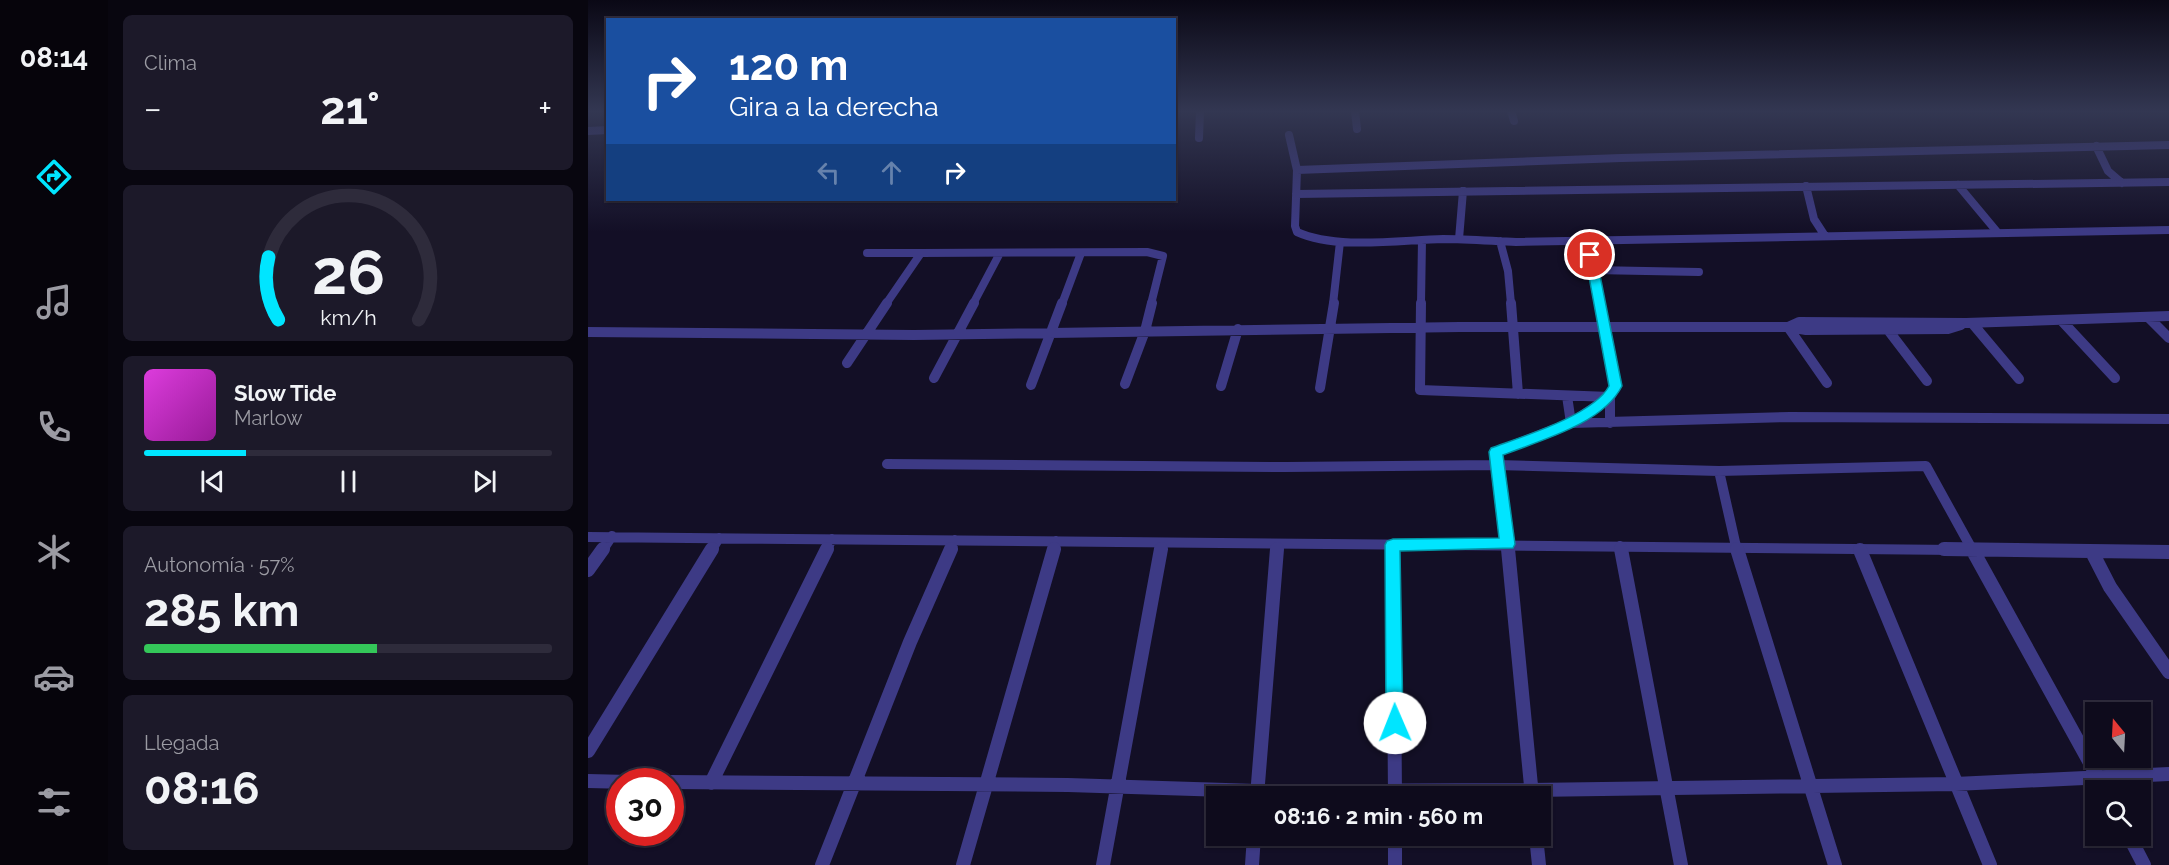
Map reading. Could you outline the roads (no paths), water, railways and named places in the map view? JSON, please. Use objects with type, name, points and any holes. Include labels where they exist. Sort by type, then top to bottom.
[{"type":"street","points":[[1293,151],[1297,170],[1295,226],[1297,232],[1308,237],[1340,242],[2169,230]]},
{"type":"street","points":[[1297,170],[1895,151]]},
{"type":"street","points":[[2099,151],[2108,171],[2122,183]]},
{"type":"street","points":[[1296,194],[2169,182]]},
{"type":"street","points":[[1958,184],[1998,233]]},
{"type":"street","points":[[1806,186],[1814,219],[1825,236]]},
{"type":"street","points":[[1459,239],[1463,191]]},
{"type":"street","points":[[1422,240],[1420,390],[1610,397]]},
{"type":"street","points":[[1530,786],[1496,452],[1572,423],[1610,397],[1616,386],[1587,240]]},
{"type":"street","points":[[1500,241],[1508,271],[1518,394]]},
{"type":"street","points":[[1320,388],[1331,327],[1340,242]]},
{"type":"street","points":[[867,253],[1147,252],[1163,256],[1145,331],[1125,384]]},
{"type":"street","points":[[847,363],[921,253]]},
{"type":"street","points":[[934,378],[1000,253]]},
{"type":"street","points":[[1031,385],[1081,253]]},
{"type":"street","points":[[1593,270],[1699,272]]},
{"type":"street","points":[[1788,327],[1799,322],[1969,323],[2169,316]]},
{"type":"street","points":[[2148,317],[2169,338]]},
{"type":"street","points":[[2061,320],[2115,378]]},
{"type":"street","points":[[588,332],[957,334],[1603,325],[1888,330],[1948,329],[1969,323]]},
{"type":"street","points":[[1969,323],[2011,366],[2019,379]]},
{"type":"street","points":[[1788,327],[1827,383]]},
{"type":"street","points":[[1221,386],[1238,329]]},
{"type":"street","points":[[1888,330],[1927,381]]},
{"type":"street","points":[[1568,396],[1572,423]]},
{"type":"street","points":[[1610,397],[1610,423]]},
{"type":"street","points":[[1572,423],[1790,417],[2169,419]]},
{"type":"street","points":[[887,464],[1286,467],[1496,465],[1719,471],[1926,466],[2099,780]]},
{"type":"street","points":[[1719,471],[1736,547],[1835,865]]},
{"type":"street","points":[[588,570],[612,536]]},
{"type":"street","points":[[588,537],[2169,552]]},
{"type":"street","points":[[588,751],[718,538]]},
{"type":"street","points":[[711,783],[832,539]]},
{"type":"street","points":[[822,865],[853,784],[955,540]]},
{"type":"street","points":[[963,865],[1056,540]]},
{"type":"street","points":[[1103,865],[1162,543]]},
{"type":"street","points":[[1258,786],[1277,544]]},
{"type":"street","points":[[1393,545],[1395,786]]},
{"type":"street","points":[[1620,546],[1681,865]]},
{"type":"street","points":[[1860,550],[1990,865]]},
{"type":"street","points":[[2092,552],[2110,587],[2169,672]]},
{"type":"street","points":[[2128,780],[2169,774]]},
{"type":"street","points":[[588,781],[606,781]]},
{"type":"street","points":[[684,782],[1117,786],[1206,791]]},
{"type":"street","points":[[1551,792],[1811,786],[2085,784]]},
{"type":"street","points":[[1252,865],[1253,846]]},
{"type":"street","points":[[1395,846],[1395,865]]},
{"type":"street","points":[[1537,846],[1539,865]]},
{"type":"street","points":[[2134,846],[2144,865]]}]
